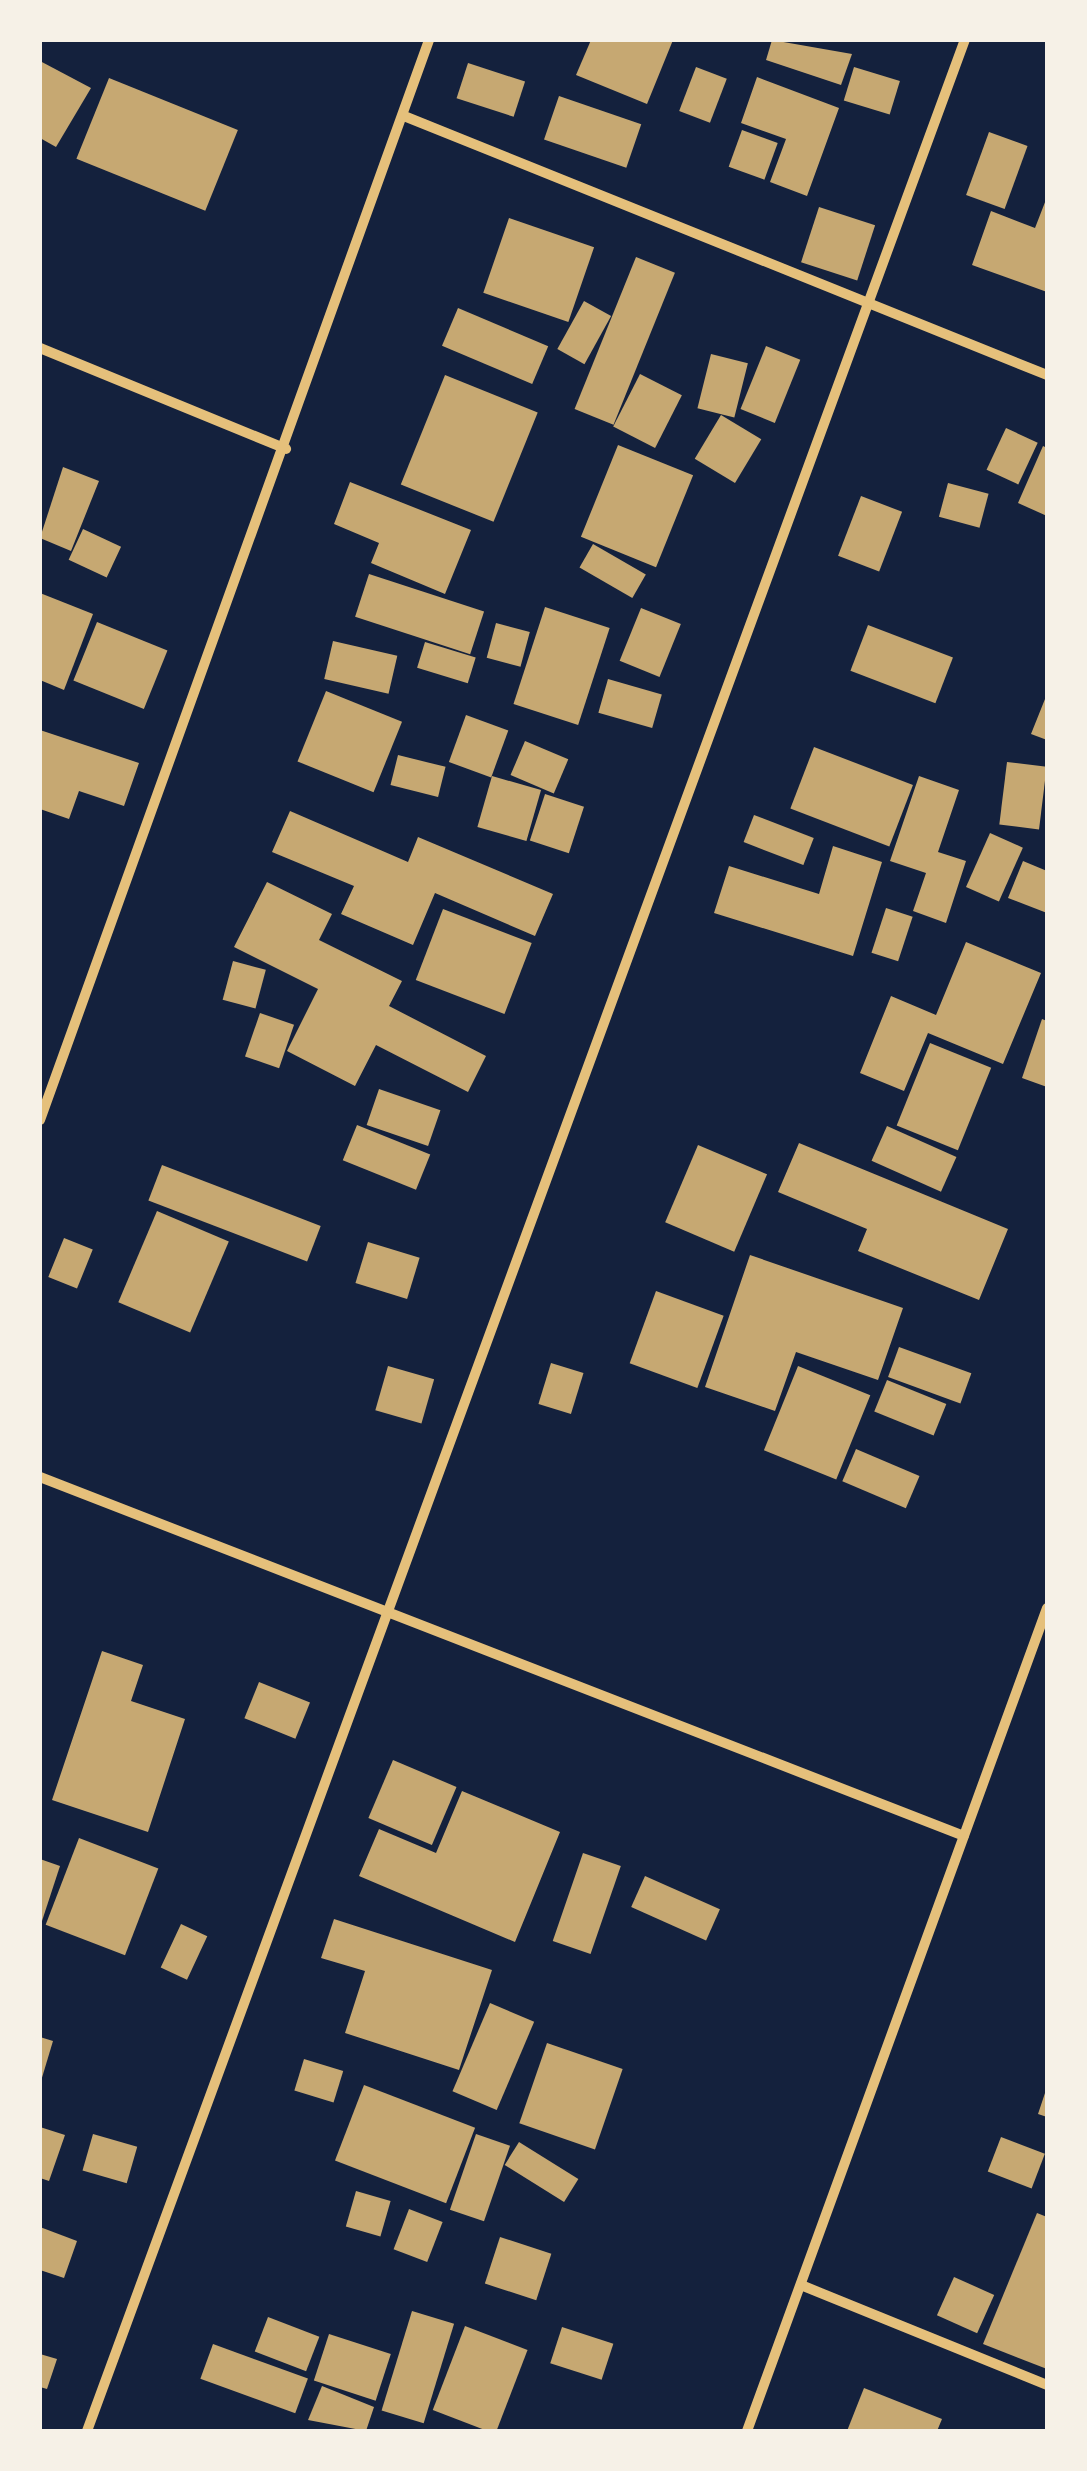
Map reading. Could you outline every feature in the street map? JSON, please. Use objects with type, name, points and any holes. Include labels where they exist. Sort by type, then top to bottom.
[{"type":"street","points":[[40,1120],[286,449],[428,40]]},
{"type":"street","points":[[87,2431],[391,1619],[965,40]]},
{"type":"street","points":[[404,116],[1047,374]]},
{"type":"street","points":[[40,348],[286,449]]},
{"type":"street","points":[[40,1477],[391,1619],[964,1836]]},
{"type":"street","points":[[747,2431],[1047,1608]]},
{"type":"street","points":[[801,2285],[1047,2385]]},
{"type":"building","points":[[591,40],[673,40],[647,104],[576,75]]},
{"type":"building","points":[[772,40],[852,54],[841,85],[766,60]]},
{"type":"building","points":[[40,61],[91,88],[56,147],[40,138]]},
{"type":"building","points":[[468,63],[525,82],[514,117],[457,98]]},
{"type":"building","points":[[696,67],[727,79],[710,123],[679,111]]},
{"type":"building","points":[[854,67],[900,81],[890,115],[844,100]]},
{"type":"building","points":[[757,77],[839,108],[807,196],[770,182],[786,139],[741,123]]},
{"type":"building","points":[[109,78],[238,130],[205,211],[76,159]]},
{"type":"building","points":[[559,96],[641,124],[626,168],[544,139]]},
{"type":"building","points":[[742,130],[778,143],[764,180],[729,167]]},
{"type":"building","points":[[989,132],[1028,146],[1005,209],[966,195]]},
{"type":"building","points":[[1047,197],[1047,292],[972,265],[991,211],[1035,228]]},
{"type":"building","points":[[819,207],[875,225],[857,280],[801,262]]},
{"type":"building","points":[[509,218],[594,247],[568,322],[483,293]]},
{"type":"building","points":[[636,257],[675,273],[614,425],[575,409]]},
{"type":"building","points":[[584,301],[611,316],[584,364],[557,349]]},
{"type":"building","points":[[458,308],[548,346],[532,384],[442,346]]},
{"type":"building","points":[[766,346],[800,360],[775,423],[741,409]]},
{"type":"building","points":[[711,354],[748,363],[734,418],[697,408]]},
{"type":"building","points":[[640,374],[682,395],[655,448],[613,427]]},
{"type":"building","points":[[445,375],[538,412],[494,522],[401,484]]},
{"type":"building","points":[[721,415],[761,439],[735,483],[695,459]]},
{"type":"building","points":[[1006,428],[1038,443],[1018,484],[987,470]]},
{"type":"building","points":[[618,445],[693,475],[656,567],[581,537]]},
{"type":"building","points":[[1043,446],[1047,448],[1047,516],[1018,503]]},
{"type":"building","points":[[63,467],[99,481],[71,551],[40,538]]},
{"type":"building","points":[[350,482],[471,530],[445,594],[371,563],[379,543],[334,524]]},
{"type":"building","points":[[948,483],[989,494],[980,528],[939,517]]},
{"type":"building","points":[[861,496],[902,512],[879,572],[838,556]]},
{"type":"building","points":[[83,529],[121,547],[107,578],[69,560]]},
{"type":"building","points":[[593,544],[646,574],[632,598],[580,567]]},
{"type":"building","points":[[369,574],[484,611],[470,654],[355,617]]},
{"type":"building","points":[[40,593],[93,614],[64,690],[40,680]]},
{"type":"building","points":[[545,607],[610,628],[578,725],[513,704]]},
{"type":"building","points":[[641,608],[681,624],[660,677],[620,661]]},
{"type":"building","points":[[97,622],[167,650],[144,709],[73,680]]},
{"type":"building","points":[[496,623],[530,632],[520,667],[487,658]]},
{"type":"building","points":[[868,625],[953,658],[935,703],[850,671]]},
{"type":"building","points":[[333,641],[397,656],[389,694],[324,679]]},
{"type":"building","points":[[425,642],[476,657],[468,683],[417,668]]},
{"type":"building","points":[[608,679],[662,694],[652,728],[598,713]]},
{"type":"building","points":[[326,691],[402,722],[374,792],[298,761]]},
{"type":"building","points":[[1047,694],[1047,740],[1031,734]]},
{"type":"building","points":[[466,715],[508,730],[491,777],[449,762]]},
{"type":"building","points":[[40,730],[139,763],[124,806],[79,791],[69,819],[40,809]]},
{"type":"building","points":[[525,741],[568,759],[554,793],[511,775]]},
{"type":"building","points":[[814,747],[913,785],[889,847],[790,809]]},
{"type":"building","points":[[398,755],[446,767],[438,797],[391,785]]},
{"type":"building","points":[[1007,762],[1047,767],[1039,829],[999,825]]},
{"type":"building","points":[[492,776],[541,790],[526,841],[477,827]]},
{"type":"building","points":[[919,776],[959,790],[938,852],[966,861],[946,923],[913,911],[926,873],[890,861]]},
{"type":"building","points":[[545,794],[584,807],[569,853],[530,841]]},
{"type":"building","points":[[290,811],[408,862],[418,837],[553,894],[535,936],[435,893],[413,945],[341,914],[354,886],[272,852]]},
{"type":"building","points":[[754,815],[814,838],[803,865],[744,842]]},
{"type":"building","points":[[990,833],[1023,848],[999,902],[966,887]]},
{"type":"building","points":[[833,846],[882,862],[853,956],[714,913],[729,866],[819,894]]},
{"type":"building","points":[[1023,861],[1047,871],[1047,913],[1008,898]]},
{"type":"building","points":[[267,882],[332,914],[319,940],[402,981],[389,1006],[486,1056],[468,1092],[376,1045],[355,1086],[287,1051],[318,989],[234,947]]},
{"type":"building","points":[[886,908],[913,917],[898,961],[871,953]]},
{"type":"building","points":[[443,909],[532,943],[504,1014],[416,980]]},
{"type":"building","points":[[966,942],[1041,973],[1003,1064],[928,1033],[904,1091],[860,1073],[891,996],[936,1015]]},
{"type":"building","points":[[233,961],[266,970],[255,1008],[223,1000]]},
{"type":"building","points":[[260,1013],[294,1025],[279,1068],[245,1056]]},
{"type":"building","points":[[1042,1019],[1047,1021],[1047,1087],[1022,1078]]},
{"type":"building","points":[[930,1043],[991,1068],[958,1150],[897,1126]]},
{"type":"building","points":[[379,1089],[440,1110],[428,1146],[367,1125]]},
{"type":"building","points":[[357,1125],[430,1155],[416,1190],[343,1160]]},
{"type":"building","points":[[887,1126],[956,1157],[941,1192],[872,1161]]},
{"type":"building","points":[[799,1143],[1008,1229],[979,1300],[858,1251],[867,1229],[778,1192]]},
{"type":"building","points":[[698,1145],[767,1174],[734,1252],[665,1222]]},
{"type":"building","points":[[162,1165],[321,1226],[307,1261],[148,1200]]},
{"type":"building","points":[[157,1211],[229,1241],[190,1333],[118,1302]]},
{"type":"building","points":[[64,1238],[93,1250],[77,1289],[48,1277]]},
{"type":"building","points":[[368,1242],[420,1258],[407,1299],[355,1283]]},
{"type":"building","points":[[750,1255],[903,1308],[878,1380],[796,1352],[775,1411],[705,1387]]},
{"type":"building","points":[[656,1291],[724,1316],[697,1388],[630,1363]]},
{"type":"building","points":[[899,1347],[971,1373],[960,1403],[888,1377]]},
{"type":"building","points":[[551,1363],[584,1373],[571,1414],[538,1404]]},
{"type":"building","points":[[388,1366],[434,1379],[421,1423],[375,1410]]},
{"type":"building","points":[[798,1366],[870,1395],[836,1480],[764,1450]]},
{"type":"building","points":[[887,1380],[946,1404],[934,1435],[874,1412]]},
{"type":"building","points":[[856,1449],[920,1476],[906,1508],[842,1481]]},
{"type":"building","points":[[102,1651],[143,1665],[131,1701],[185,1719],[148,1832],[52,1800]]},
{"type":"building","points":[[259,1682],[310,1703],[295,1739],[244,1718]]},
{"type":"building","points":[[393,1760],[457,1787],[432,1845],[368,1818]]},
{"type":"building","points":[[462,1791],[560,1832],[515,1942],[359,1876],[379,1829],[436,1853]]},
{"type":"building","points":[[79,1838],[158,1868],[125,1955],[46,1925]]},
{"type":"building","points":[[583,1853],[621,1866],[591,1954],[553,1941]]},
{"type":"building","points":[[40,1859],[60,1866],[41,1924],[40,1924]]},
{"type":"building","points":[[645,1876],[720,1909],[706,1940],[631,1907]]},
{"type":"building","points":[[334,1919],[492,1970],[459,2070],[345,2033],[365,1971],[321,1958]]},
{"type":"building","points":[[181,1924],[207,1936],[187,1980],[161,1968]]},
{"type":"building","points":[[490,2003],[534,2022],[497,2110],[452,2091]]},
{"type":"building","points":[[40,2037],[53,2041],[41,2081],[40,2081]]},
{"type":"building","points":[[547,2043],[623,2069],[595,2149],[519,2123]]},
{"type":"building","points":[[304,2059],[343,2071],[334,2103],[294,2091]]},
{"type":"building","points":[[364,2085],[475,2128],[446,2203],[335,2161]]},
{"type":"building","points":[[1047,2087],[1047,2117],[1038,2114]]},
{"type":"building","points":[[40,2127],[65,2135],[49,2181],[40,2178]]},
{"type":"building","points":[[93,2134],[137,2147],[127,2183],[83,2171]]},
{"type":"building","points":[[476,2134],[510,2146],[484,2221],[450,2210]]},
{"type":"building","points":[[1001,2137],[1045,2154],[1032,2188],[988,2172]]},
{"type":"building","points":[[519,2142],[578,2179],[564,2202],[505,2165]]},
{"type":"building","points":[[356,2191],[391,2201],[380,2236],[346,2227]]},
{"type":"building","points":[[409,2209],[443,2222],[427,2262],[394,2249]]},
{"type":"building","points":[[1037,2213],[1047,2217],[1047,2369],[983,2344]]},
{"type":"building","points":[[40,2227],[77,2241],[64,2278],[40,2270]]},
{"type":"building","points":[[500,2237],[551,2254],[536,2300],[485,2284]]},
{"type":"building","points":[[954,2277],[994,2295],[977,2333],[937,2315]]},
{"type":"building","points":[[412,2311],[454,2324],[424,2423],[382,2410]]},
{"type":"building","points":[[268,2317],[319,2337],[306,2371],[255,2352]]},
{"type":"building","points":[[465,2326],[528,2350],[496,2431],[433,2410]]},
{"type":"building","points":[[562,2327],[613,2344],[602,2380],[550,2363]]},
{"type":"building","points":[[329,2334],[391,2354],[376,2401],[314,2381]]},
{"type":"building","points":[[213,2344],[308,2379],[295,2413],[200,2379]]},
{"type":"building","points":[[40,2354],[57,2359],[47,2389],[40,2387]]},
{"type":"building","points":[[322,2386],[374,2407],[366,2431],[308,2420]]},
{"type":"building","points":[[864,2388],[942,2419],[937,2431],[847,2431]]}]
